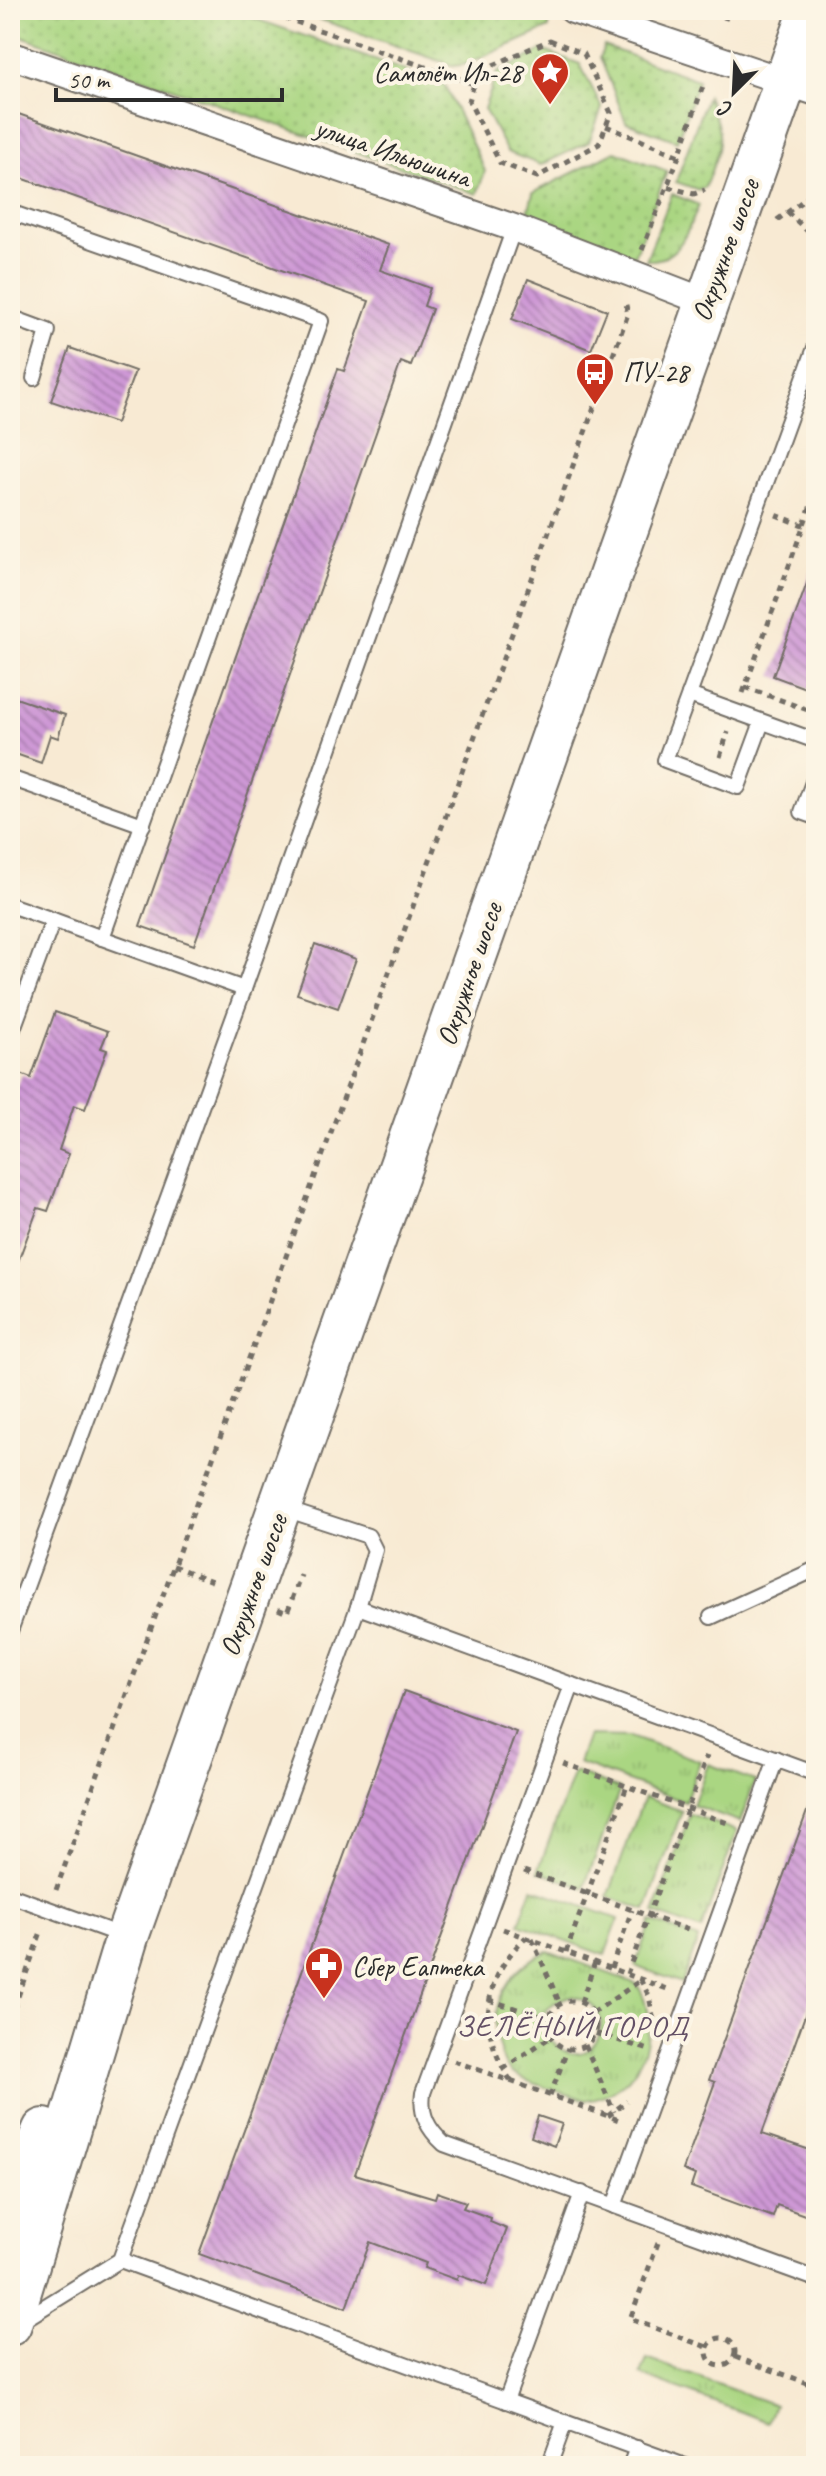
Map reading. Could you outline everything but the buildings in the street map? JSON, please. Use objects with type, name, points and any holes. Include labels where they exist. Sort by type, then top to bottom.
[{"type":"main road","name":"Окружное шоссе","points":[[10,2326],[127,1937],[706,302],[801,88],[811,10]]},
{"type":"main road","name":"Окружное шоссе","points":[[10,2210],[127,1937]]},
{"type":"street","points":[[573,10],[801,88]]},
{"type":"street","name":"улица Ильюшина","points":[[10,55],[514,228],[706,302]]},
{"type":"lane","points":[[10,212],[321,321],[102,938]]},
{"type":"lane","points":[[10,1631],[244,989],[514,228]]},
{"type":"lane","points":[[10,317],[48,331],[34,378]]},
{"type":"lane","points":[[762,722],[738,787],[665,760],[816,345]]},
{"type":"lane","points":[[689,695],[816,741]]},
{"type":"lane","points":[[816,774],[802,812],[816,817]]},
{"type":"lane","points":[[10,778],[143,825]]},
{"type":"lane","points":[[10,905],[244,989]]},
{"type":"lane","points":[[10,1037],[53,920]]},
{"type":"lane","points":[[10,2326],[120,2260],[358,1607],[375,1550],[368,1536],[280,1508]]},
{"type":"lane","points":[[711,1617],[816,1569]]},
{"type":"lane","points":[[358,1607],[816,1774]]},
{"type":"lane","points":[[572,1685],[437,2055],[422,2103],[426,2122],[444,2144],[816,2279]]},
{"type":"lane","points":[[614,2206],[776,1759]]},
{"type":"lane","points":[[10,1895],[127,1937]]},
{"type":"lane","points":[[506,2401],[582,2193]]},
{"type":"lane","points":[[120,2260],[685,2466]]},
{"type":"lane","points":[[549,2466],[565,2422]]},
{"type":"lane","points":[[630,2466],[637,2448]]},
{"type":"path","points":[[262,10],[474,84]]},
{"type":"path","points":[[725,20],[728,10]]},
{"type":"path","points":[[550,40],[584,54],[611,113],[606,126],[599,144],[537,177],[500,163],[469,101],[482,70],[550,40]]},
{"type":"path","points":[[10,2019],[628,314],[624,297],[668,187],[703,86]]},
{"type":"path","points":[[606,126],[679,156]]},
{"type":"path","points":[[668,187],[694,194],[705,190]]},
{"type":"path","points":[[777,220],[816,191]]},
{"type":"path","points":[[787,212],[816,239]]},
{"type":"path","points":[[712,777],[816,491]]},
{"type":"path","points":[[804,525],[816,530]]},
{"type":"path","points":[[745,687],[816,713]]},
{"type":"path","points":[[627,1974],[714,1736]]},
{"type":"path","points":[[546,1757],[750,1831]]},
{"type":"path","points":[[566,1952],[627,1786]]},
{"type":"path","points":[[507,1864],[711,1938]]},
{"type":"path","points":[[611,1968],[632,1910]]},
{"type":"path","points":[[486,1922],[690,1997]]},
{"type":"path","points":[[512,2082],[503,2069],[489,2034],[489,2000],[502,1964],[529,1938]]},
{"type":"path","points":[[529,1938],[560,2004]]},
{"type":"path","points":[[581,2002],[595,1962]]},
{"type":"path","points":[[593,2013],[640,1979]]},
{"type":"path","points":[[640,1979],[649,1996],[656,2034]]},
{"type":"path","points":[[489,2000],[549,2019]]},
{"type":"path","points":[[581,2002],[593,2013],[595,2033],[585,2045],[568,2048],[552,2036],[549,2019],[560,2004],[581,2002]]},
{"type":"path","points":[[595,2033],[654,2052],[655,2043]]},
{"type":"path","points":[[503,2069],[552,2036]]},
{"type":"path","points":[[585,2045],[614,2112]]},
{"type":"path","points":[[550,2096],[568,2048]]},
{"type":"path","points":[[437,2055],[642,2129]]},
{"type":"path","points":[[608,2116],[631,2097]]},
{"type":"path","points":[[665,2224],[630,2319],[707,2347]]},
{"type":"path","points":[[726,2338],[736,2349],[735,2357],[731,2363],[716,2365],[710,2361],[707,2347],[712,2340],[726,2338]]},
{"type":"path","points":[[735,2357],[816,2386]]},
{"type":"green space","points":[[10,10],[230,10],[444,84],[485,171],[477,194],[10,32]]},
{"type":"green space","points":[[293,10],[516,10],[546,20],[549,28],[467,64],[454,66]]},
{"type":"green space","points":[[604,46],[698,80],[677,141],[626,122],[600,57]]},
{"type":"green space","points":[[542,50],[580,64],[602,108],[589,142],[541,165],[507,152],[484,109],[497,73]]},
{"type":"green space","points":[[707,96],[717,122],[719,142],[705,187],[699,190],[676,182]]},
{"type":"green space","points":[[615,151],[667,171],[634,256],[528,213],[533,193]]},
{"type":"green space","points":[[672,194],[699,205],[681,243],[667,256],[646,260]]},
{"type":"green space","points":[[588,1735],[631,1736],[700,1761],[685,1802],[578,1763]]},
{"type":"green space","points":[[708,1764],[755,1781],[740,1822],[693,1805]]},
{"type":"green space","points":[[574,1772],[620,1789],[584,1888],[538,1871]]},
{"type":"green space","points":[[644,1797],[682,1811],[646,1910],[608,1897]]},
{"type":"green space","points":[[690,1814],[737,1831],[701,1930],[654,1913]]},
{"type":"green space","points":[[532,1888],[618,1919],[605,1955],[519,1924]]},
{"type":"green space","points":[[651,1921],[698,1939],[682,1983],[635,1966]]},
{"type":"green space","points":[[548,1951],[637,1984],[645,2002],[647,2039],[633,2072],[621,2085],[605,2095],[586,2100],[530,2082],[514,2074],[504,2062],[496,2032],[499,2003],[512,1978],[534,1958]],"holes":[[[571,1996],[585,2000],[601,2020],[599,2035],[589,2049],[576,2053],[563,2050],[545,2030],[544,2017],[552,2005]]]},
{"type":"green space","points":[[647,2359],[775,2405],[768,2422],[641,2375]]},
{"type":"place","name":"Самолёт Ил-28","points":[[550,106]]},
{"type":"place","name":"ПУ-28","points":[[595,406]]},
{"type":"place","name":"Сбер Еаптека","points":[[324,2000]]},
{"type":"district","name":"ЗЕЛЁНЫЙ ГОРОД","points":[[573,2026]]}]
